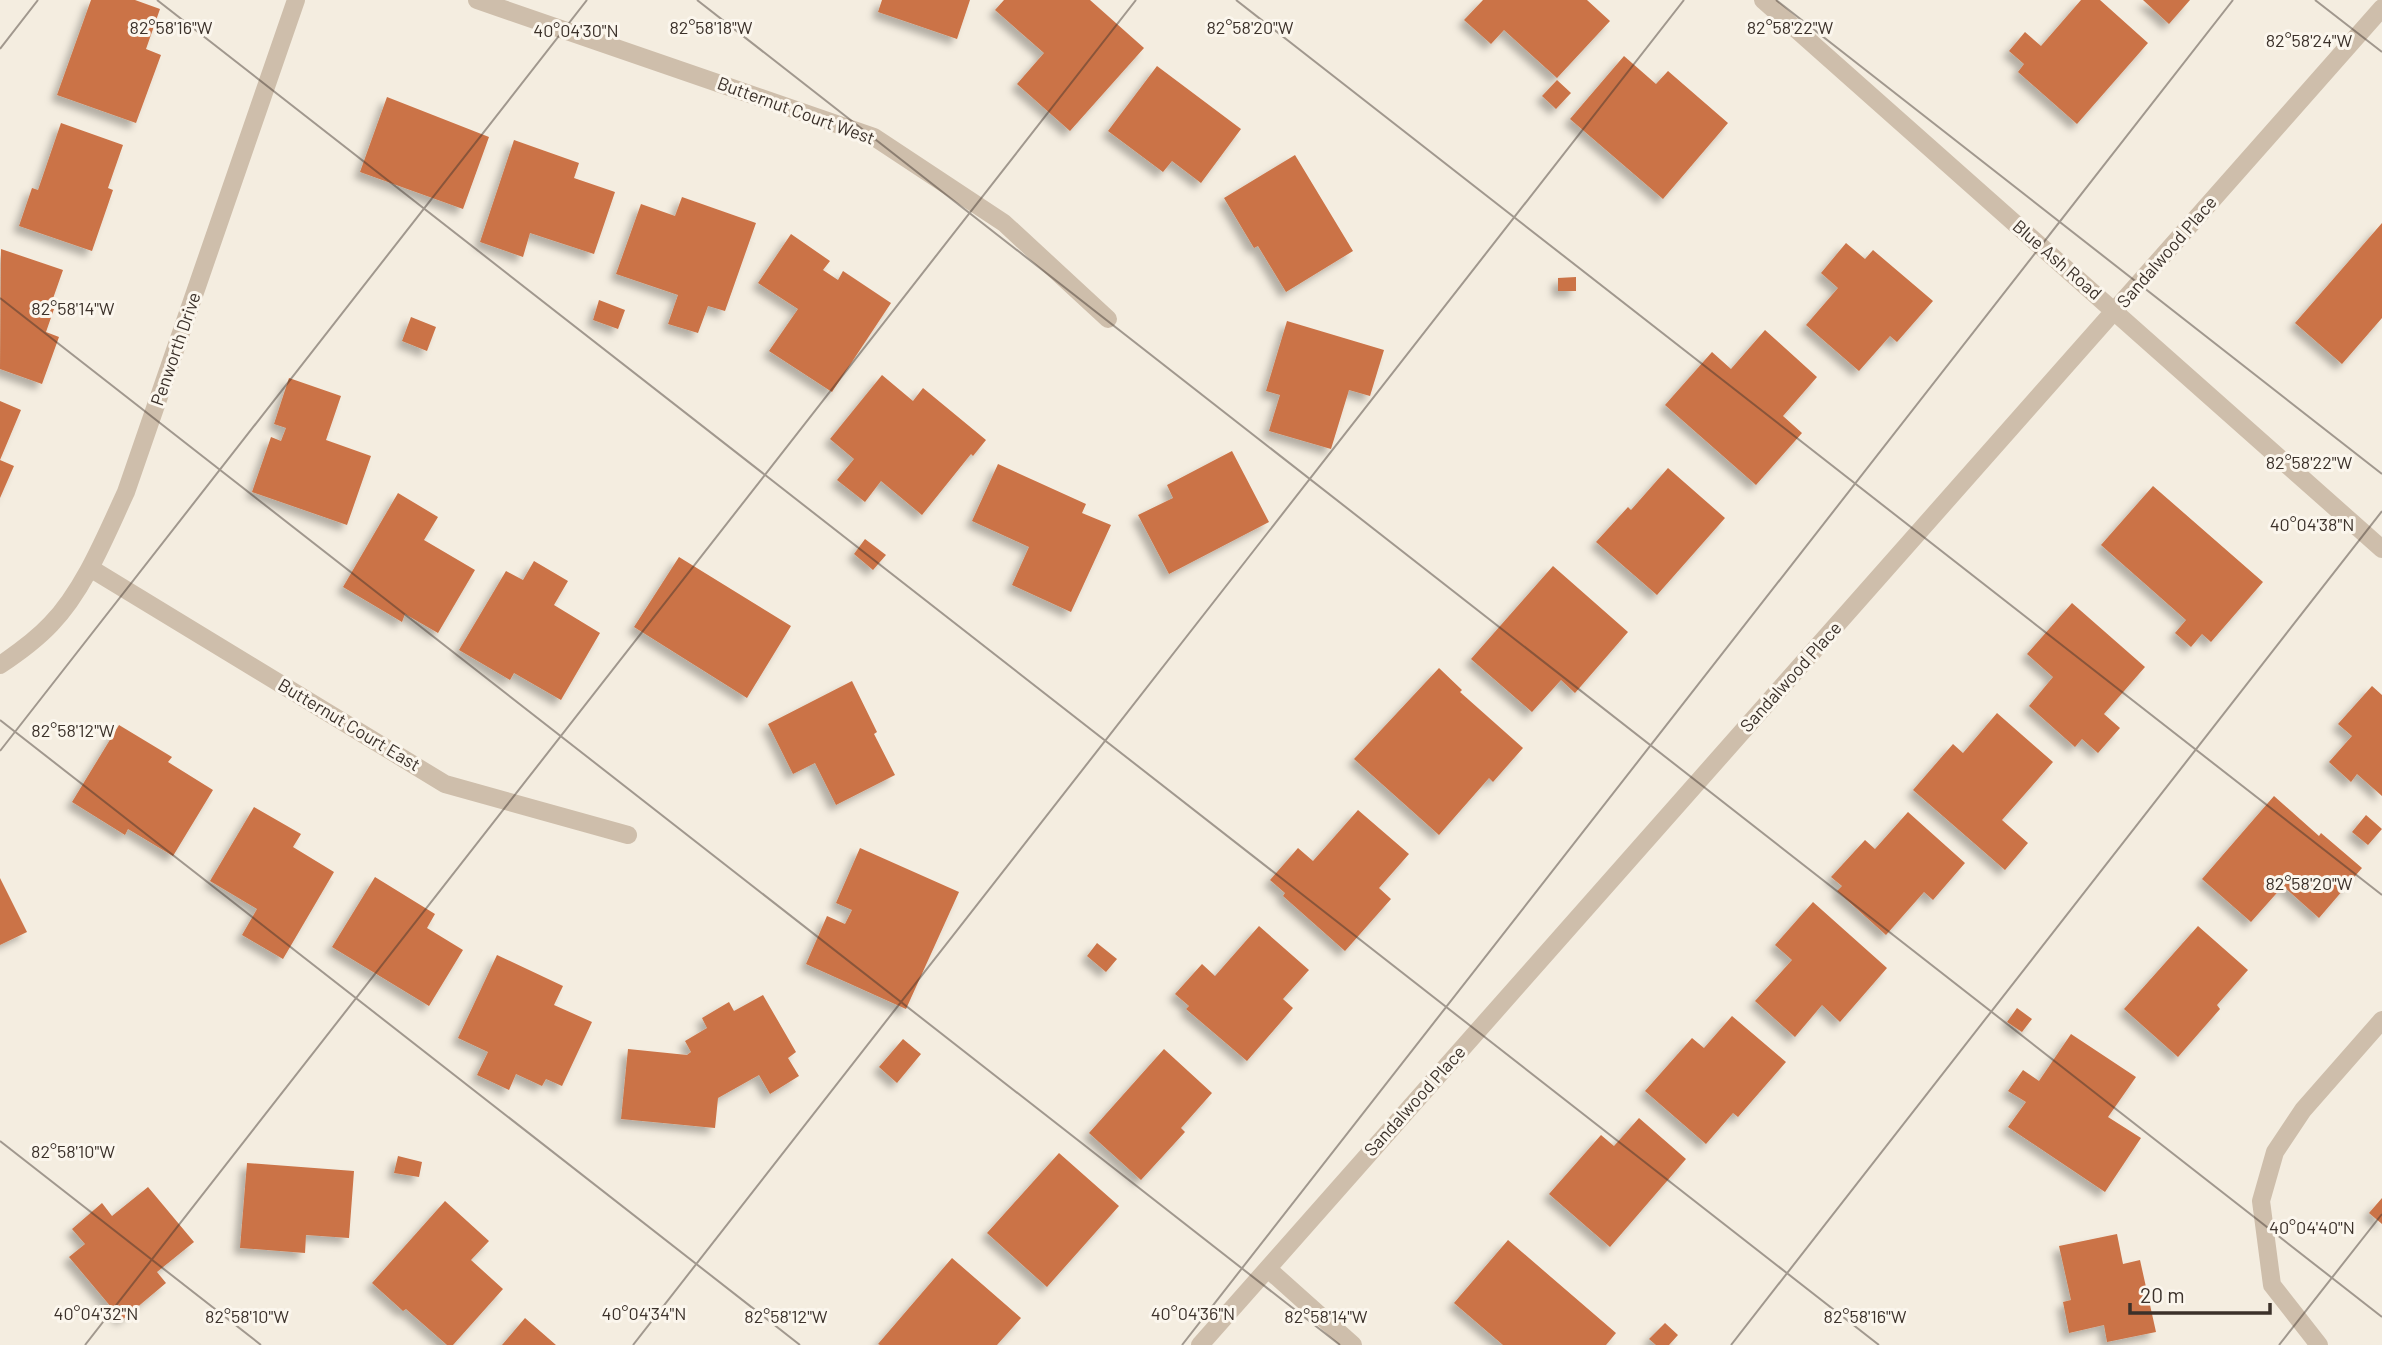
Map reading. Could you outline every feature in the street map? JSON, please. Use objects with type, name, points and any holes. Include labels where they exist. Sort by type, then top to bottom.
[{"type":"street","name":"Penworth Drive","points":[[0,665],[52,623],[90,568],[126,492],[296,0]]},
{"type":"street","name":"Butternut Court West","points":[[477,0],[874,137],[1004,223],[1108,319]]},
{"type":"street","name":"Blue Ash Road","points":[[1763,0],[2382,549]]},
{"type":"street","name":"Sandalwood Place","points":[[1200,1345],[2382,8]]},
{"type":"street","name":"Butternut Court East","points":[[90,568],[445,784],[628,835]]},
{"type":"street","points":[[2319,1345],[2272,1284],[2261,1201],[2274,1152],[2303,1110],[2382,1020]]},
{"type":"street","points":[[1268,1269],[1353,1345]]},
{"type":"building","points":[[91,0],[135,0],[160,9],[146,49],[161,55],[136,123],[57,95]]},
{"type":"building","points":[[882,0],[970,0],[957,39],[878,12]]},
{"type":"building","points":[[1004,0],[1090,0],[1144,48],[1070,131],[1017,84],[1044,53],[995,10]]},
{"type":"building","points":[[1483,0],[1587,0],[1610,21],[1557,78],[1504,30],[1491,44],[1464,20]]},
{"type":"building","points":[[2081,0],[2100,0],[2148,43],[2077,124],[2018,72],[2024,64],[2009,51],[2025,32],[2041,46]]},
{"type":"building","points":[[2143,0],[2190,0],[2169,24]]},
{"type":"building","points":[[1624,56],[1656,84],[1668,71],[1728,123],[1663,199],[1570,119]]},
{"type":"building","points":[[1157,66],[1241,129],[1201,183],[1172,161],[1163,172],[1108,131]]},
{"type":"building","points":[[1557,80],[1571,93],[1556,109],[1542,96]]},
{"type":"building","points":[[387,97],[489,137],[463,209],[360,172]]},
{"type":"building","points":[[61,123],[123,145],[108,188],[113,190],[92,251],[19,226],[32,188],[38,190]]},
{"type":"building","points":[[514,140],[579,163],[574,178],[615,192],[594,254],[530,233],[523,257],[480,242]]},
{"type":"building","points":[[1295,155],[1353,251],[1286,292],[1258,246],[1254,248],[1224,198]]},
{"type":"building","points":[[682,197],[756,223],[725,311],[708,306],[698,333],[668,324],[678,295],[616,274],[641,204],[675,216]]},
{"type":"building","points":[[2382,223],[2382,318],[2342,364],[2295,323]]},
{"type":"building","points":[[791,234],[830,261],[823,270],[838,280],[843,271],[891,303],[832,392],[769,351],[798,309],[758,283]]},
{"type":"building","points":[[1846,243],[1865,259],[1873,250],[1933,301],[1897,342],[1890,336],[1859,371],[1806,325],[1838,288],[1821,273]]},
{"type":"building","points":[[1,249],[63,270],[50,307],[54,309],[46,332],[59,337],[42,384],[0,369]]},
{"type":"building","points":[[1576,277],[1576,291],[1558,291],[1558,278]]},
{"type":"building","points":[[599,300],[625,310],[618,329],[593,320]]},
{"type":"building","points":[[411,317],[436,327],[427,351],[402,341]]},
{"type":"building","points":[[1287,321],[1384,350],[1370,396],[1349,390],[1331,449],[1269,431],[1280,395],[1266,391]]},
{"type":"building","points":[[1765,330],[1817,377],[1783,416],[1802,433],[1756,485],[1665,405],[1712,352],[1731,369]]},
{"type":"building","points":[[882,375],[913,401],[923,388],[986,440],[973,456],[971,454],[922,515],[881,481],[865,502],[837,480],[854,459],[830,439]]},
{"type":"building","points":[[289,378],[341,396],[326,440],[371,456],[347,525],[252,492],[271,437],[281,441],[286,428],[274,424]]},
{"type":"building","points":[[0,401],[21,410],[0,460]]},
{"type":"building","points":[[1232,451],[1269,522],[1169,574],[1138,515],[1173,498],[1167,485]]},
{"type":"building","points":[[0,460],[14,466],[0,498]]},
{"type":"building","points":[[998,464],[1086,504],[1082,513],[1111,525],[1071,612],[1012,585],[1029,547],[972,521]]},
{"type":"building","points":[[1668,468],[1725,518],[1657,595],[1596,542],[1628,507],[1631,510]]},
{"type":"building","points":[[2153,486],[2263,582],[2211,642],[2202,634],[2191,647],[2175,633],[2186,620],[2101,545]]},
{"type":"building","points":[[398,493],[438,517],[424,540],[475,570],[438,633],[405,614],[402,622],[343,587]]},
{"type":"building","points":[[865,539],[886,555],[873,570],[854,554]]},
{"type":"building","points":[[679,557],[791,626],[747,698],[634,627]]},
{"type":"building","points":[[534,561],[568,581],[554,605],[600,633],[561,700],[514,673],[510,680],[459,650],[506,571],[523,580]]},
{"type":"building","points":[[1553,566],[1628,632],[1575,693],[1561,680],[1532,712],[1471,659]]},
{"type":"building","points":[[2072,603],[2145,667],[2104,714],[2120,728],[2098,753],[2082,739],[2075,747],[2029,706],[2053,677],[2027,654]]},
{"type":"building","points":[[1439,668],[1462,690],[1460,692],[1523,748],[1493,782],[1489,778],[1439,835],[1354,759]]},
{"type":"building","points":[[852,681],[895,775],[836,805],[815,763],[793,774],[768,724]]},
{"type":"building","points":[[2372,686],[2382,695],[2382,796],[2357,774],[2351,782],[2329,762],[2352,736],[2338,724]]},
{"type":"building","points":[[1997,713],[2053,762],[2002,820],[2028,843],[2005,870],[1913,790],[1953,744],[1963,753]]},
{"type":"building","points":[[119,725],[172,757],[168,762],[213,790],[173,856],[128,829],[125,835],[72,802]]},
{"type":"building","points":[[2274,796],[2319,836],[2321,833],[2362,868],[2319,918],[2283,886],[2251,922],[2202,879]]},
{"type":"building","points":[[254,807],[301,834],[293,847],[334,872],[283,959],[242,935],[257,909],[210,881]]},
{"type":"building","points":[[1358,810],[1409,854],[1379,888],[1391,899],[1345,951],[1283,896],[1285,893],[1270,880],[1298,848],[1313,861]]},
{"type":"building","points":[[1908,812],[1965,863],[1933,900],[1924,892],[1886,935],[1837,891],[1842,886],[1831,877],[1865,840],[1875,849]]},
{"type":"building","points":[[2366,815],[2382,829],[2368,845],[2352,832]]},
{"type":"building","points":[[860,848],[959,892],[906,1009],[806,964],[827,916],[845,924],[852,910],[836,903]]},
{"type":"building","points":[[375,877],[435,914],[427,928],[463,950],[429,1006],[332,947]]},
{"type":"building","points":[[0,878],[27,932],[0,945]]},
{"type":"building","points":[[1813,902],[1887,968],[1840,1022],[1822,1005],[1795,1037],[1755,1001],[1792,960],[1775,945]]},
{"type":"building","points":[[1259,926],[1309,970],[1283,999],[1293,1008],[1247,1061],[1186,1009],[1189,1006],[1175,994],[1202,964],[1215,976]]},
{"type":"building","points":[[2198,926],[2248,970],[2217,1005],[2220,1009],[2178,1057],[2124,1009]]},
{"type":"building","points":[[1097,943],[1117,959],[1106,972],[1087,956]]},
{"type":"building","points":[[497,955],[563,986],[554,1005],[592,1022],[562,1086],[546,1079],[542,1086],[516,1074],[509,1090],[477,1075],[488,1052],[458,1038]]},
{"type":"building","points":[[763,995],[796,1052],[788,1058],[799,1076],[770,1094],[759,1075],[718,1098],[715,1128],[621,1119],[628,1049],[687,1055],[691,1052],[685,1041],[707,1028],[702,1018],[729,1002],[734,1011]]},
{"type":"building","points":[[2017,1008],[2032,1019],[2022,1032],[2007,1022]]},
{"type":"building","points":[[1732,1016],[1786,1062],[1738,1117],[1733,1113],[1706,1144],[1645,1091],[1692,1038],[1704,1048]]},
{"type":"building","points":[[2071,1034],[2136,1077],[2108,1117],[2141,1138],[2105,1192],[2008,1127],[2026,1102],[2008,1091],[2023,1070],[2039,1081]]},
{"type":"building","points":[[903,1039],[921,1054],[897,1083],[879,1067]]},
{"type":"building","points":[[1164,1049],[1212,1093],[1181,1128],[1185,1132],[1141,1180],[1089,1133]]},
{"type":"building","points":[[1639,1118],[1686,1159],[1610,1247],[1549,1194],[1601,1135],[1614,1146]]},
{"type":"building","points":[[1059,1153],[1119,1206],[1047,1287],[987,1233]]},
{"type":"building","points":[[398,1156],[422,1162],[419,1177],[394,1173]]},
{"type":"building","points":[[247,1163],[354,1171],[349,1238],[306,1235],[305,1253],[240,1248]]},
{"type":"building","points":[[148,1187],[194,1242],[157,1272],[166,1283],[122,1320],[69,1257],[85,1244],[72,1229],[102,1203],[112,1216]]},
{"type":"building","points":[[2382,1198],[2382,1224],[2369,1213]]},
{"type":"building","points":[[445,1201],[489,1241],[471,1260],[503,1289],[453,1345],[447,1345],[372,1283]]},
{"type":"building","points":[[2117,1234],[2123,1264],[2140,1260],[2156,1332],[2107,1342],[2104,1325],[2069,1333],[2063,1302],[2071,1300],[2059,1246]]},
{"type":"building","points":[[1508,1240],[1616,1333],[1606,1345],[1503,1345],[1454,1303]]},
{"type":"building","points":[[952,1258],[1021,1318],[997,1345],[878,1344]]},
{"type":"building","points":[[525,1318],[556,1345],[502,1345]]},
{"type":"building","points":[[1665,1323],[1678,1335],[1669,1345],[1656,1345],[1649,1339]]}]
